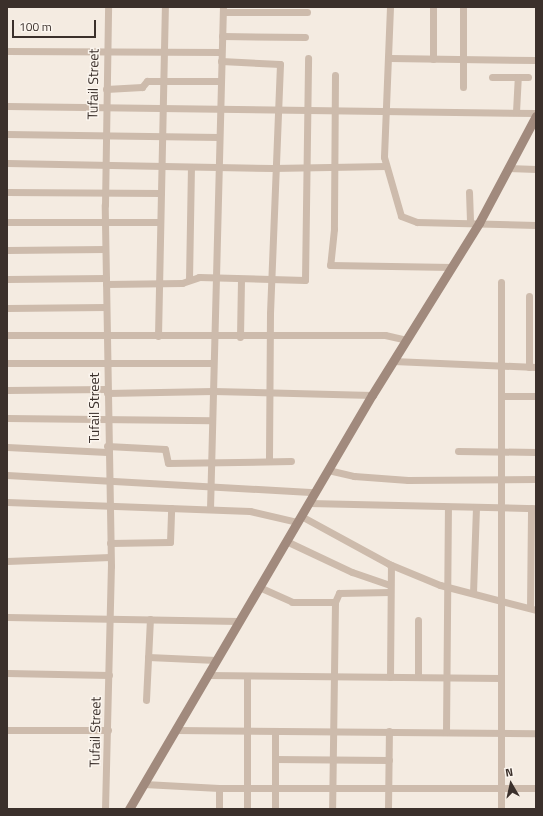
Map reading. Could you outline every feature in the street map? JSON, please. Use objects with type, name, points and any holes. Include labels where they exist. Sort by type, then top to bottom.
[{"type":"main road","points":[[129,809],[372,395],[452,267],[474,223],[508,168],[536,116]]},
{"type":"street","name":"Tufail Street","points":[[106,809],[110,619],[110,543],[107,505],[105,249],[105,137],[108,7]]},
{"type":"street","points":[[158,336],[160,222],[164,138],[165,7]]},
{"type":"street","points":[[390,7],[390,58],[386,110],[386,166],[403,218],[417,222],[536,225]]},
{"type":"street","points":[[433,7],[433,59]]},
{"type":"street","points":[[463,7],[463,87]]},
{"type":"street","points":[[210,509],[213,391],[212,337],[214,284],[218,278],[220,81],[223,9],[307,12]]},
{"type":"street","points":[[222,36],[305,37]]},
{"type":"street","points":[[7,51],[107,53],[221,52]]},
{"type":"street","points":[[7,279],[106,281],[159,284],[218,278],[305,280],[306,111],[308,58]]},
{"type":"street","points":[[390,58],[536,60]]},
{"type":"street","points":[[221,61],[280,62],[277,168],[271,280],[269,461]]},
{"type":"street","points":[[335,75],[336,166],[330,265],[452,267]]},
{"type":"street","points":[[492,77],[528,78]]},
{"type":"street","points":[[516,112],[518,77]]},
{"type":"street","points":[[106,89],[142,88],[145,82],[220,81]]},
{"type":"street","points":[[7,106],[278,112],[386,110],[536,113]]},
{"type":"street","points":[[7,134],[164,138],[219,137]]},
{"type":"street","points":[[7,163],[277,168],[386,166]]},
{"type":"street","points":[[189,280],[191,167]]},
{"type":"street","points":[[508,168],[536,169]]},
{"type":"street","points":[[7,192],[161,193]]},
{"type":"street","points":[[468,192],[474,223]]},
{"type":"street","points":[[7,222],[160,222]]},
{"type":"street","points":[[7,250],[105,249]]},
{"type":"street","points":[[240,337],[241,279]]},
{"type":"street","points":[[501,282],[501,809]]},
{"type":"street","points":[[393,362],[532,367],[529,296]]},
{"type":"street","points":[[7,308],[106,307]]},
{"type":"street","points":[[7,335],[270,338],[381,335],[406,340]]},
{"type":"street","points":[[7,363],[212,363]]},
{"type":"street","points":[[7,390],[213,391],[372,395]]},
{"type":"street","points":[[502,396],[536,396]]},
{"type":"street","points":[[7,418],[212,420]]},
{"type":"street","points":[[7,447],[165,449],[168,463],[211,461],[290,461]]},
{"type":"street","points":[[458,451],[536,452]]},
{"type":"street","points":[[328,470],[354,476],[408,480],[536,479]]},
{"type":"street","points":[[7,475],[107,482],[315,492]]},
{"type":"street","points":[[7,502],[210,509],[262,513],[299,519],[391,564],[446,587],[502,599],[533,609],[534,508],[448,508],[309,502]]},
{"type":"street","points":[[110,543],[170,542],[170,508]]},
{"type":"street","points":[[446,732],[446,587],[448,508]]},
{"type":"street","points":[[473,593],[476,508]]},
{"type":"street","points":[[286,541],[390,588]]},
{"type":"street","points":[[7,561],[110,557]]},
{"type":"street","points":[[390,677],[391,564]]},
{"type":"street","points":[[259,587],[292,602],[335,602]]},
{"type":"street","points":[[332,809],[335,602],[339,593],[390,588]]},
{"type":"street","points":[[7,617],[239,621]]},
{"type":"street","points":[[146,700],[150,619]]},
{"type":"street","points":[[418,620],[418,677]]},
{"type":"street","points":[[148,657],[216,660]]},
{"type":"street","points":[[7,673],[109,675]]},
{"type":"street","points":[[207,675],[501,678]]},
{"type":"street","points":[[247,676],[247,809]]},
{"type":"street","points":[[7,730],[108,730]]},
{"type":"street","points":[[175,730],[536,733]]},
{"type":"street","points":[[275,731],[275,809]]},
{"type":"street","points":[[388,809],[389,731]]},
{"type":"street","points":[[275,759],[389,760]]},
{"type":"street","points":[[144,784],[219,788],[536,788]]},
{"type":"street","points":[[219,788],[219,809]]}]
